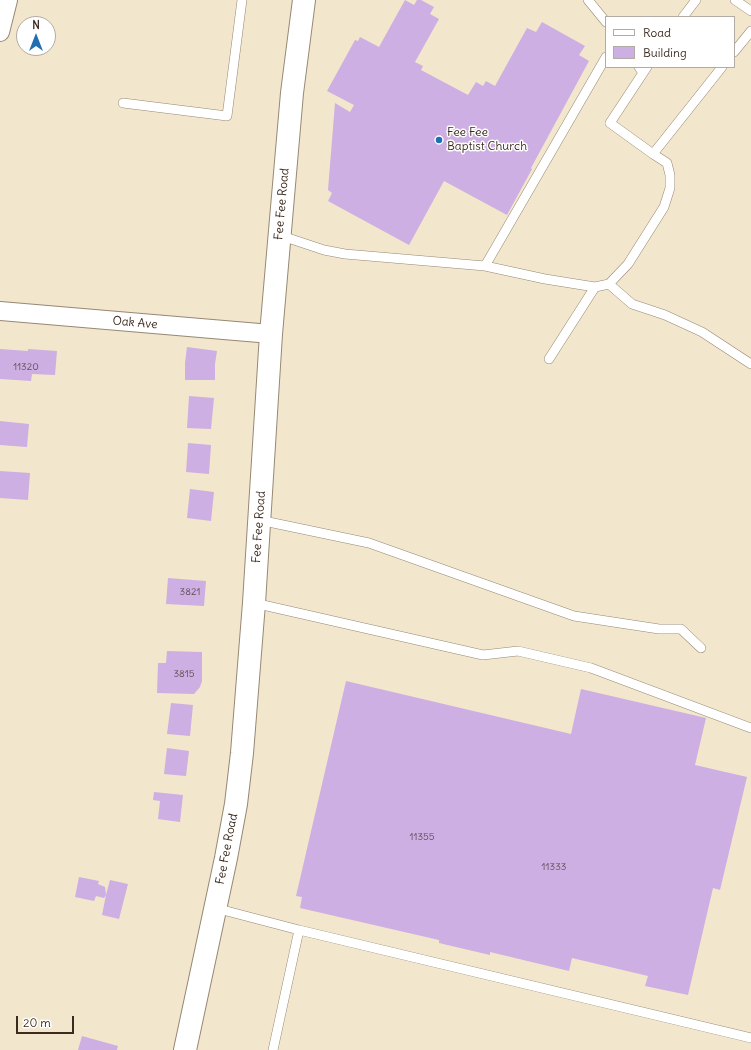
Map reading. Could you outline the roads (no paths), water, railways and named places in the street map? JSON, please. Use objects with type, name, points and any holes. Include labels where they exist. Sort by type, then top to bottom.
[{"type":"street","points":[[0,32],[8,0]]},
{"type":"street","name":"Fee Fee Road","points":[[185,1050],[234,812],[242,753],[254,603],[270,334],[292,93],[304,0]]},
{"type":"street","name":"Oak Ave","points":[[0,311],[270,334]]},
{"type":"lane","points":[[123,103],[227,116],[242,0]]},
{"type":"lane","points":[[588,0],[605,21]]},
{"type":"lane","points":[[684,16],[696,0]]},
{"type":"lane","points":[[735,0],[751,11]]},
{"type":"lane","points":[[735,51],[751,31]]},
{"type":"lane","points":[[485,266],[605,59]]},
{"type":"lane","points":[[653,154],[721,68]]},
{"type":"lane","points":[[279,234],[324,250],[344,254],[485,266],[546,279],[595,287],[610,284],[628,264],[664,207],[670,188],[670,175],[667,163],[610,123],[643,69]]},
{"type":"lane","points":[[610,284],[632,304],[665,315],[702,332],[751,364]]},
{"type":"lane","points":[[549,359],[595,287]]},
{"type":"lane","points":[[259,520],[369,543],[574,616],[659,628],[681,628],[701,648]]},
{"type":"lane","points":[[254,603],[483,655],[518,651],[591,668],[751,728]]},
{"type":"lane","points":[[215,908],[299,930],[751,1038]]},
{"type":"lane","points":[[273,1050],[299,930]]},
{"type":"place","name":"Fee Fee Baptist Church","points":[[439,140]]}]
